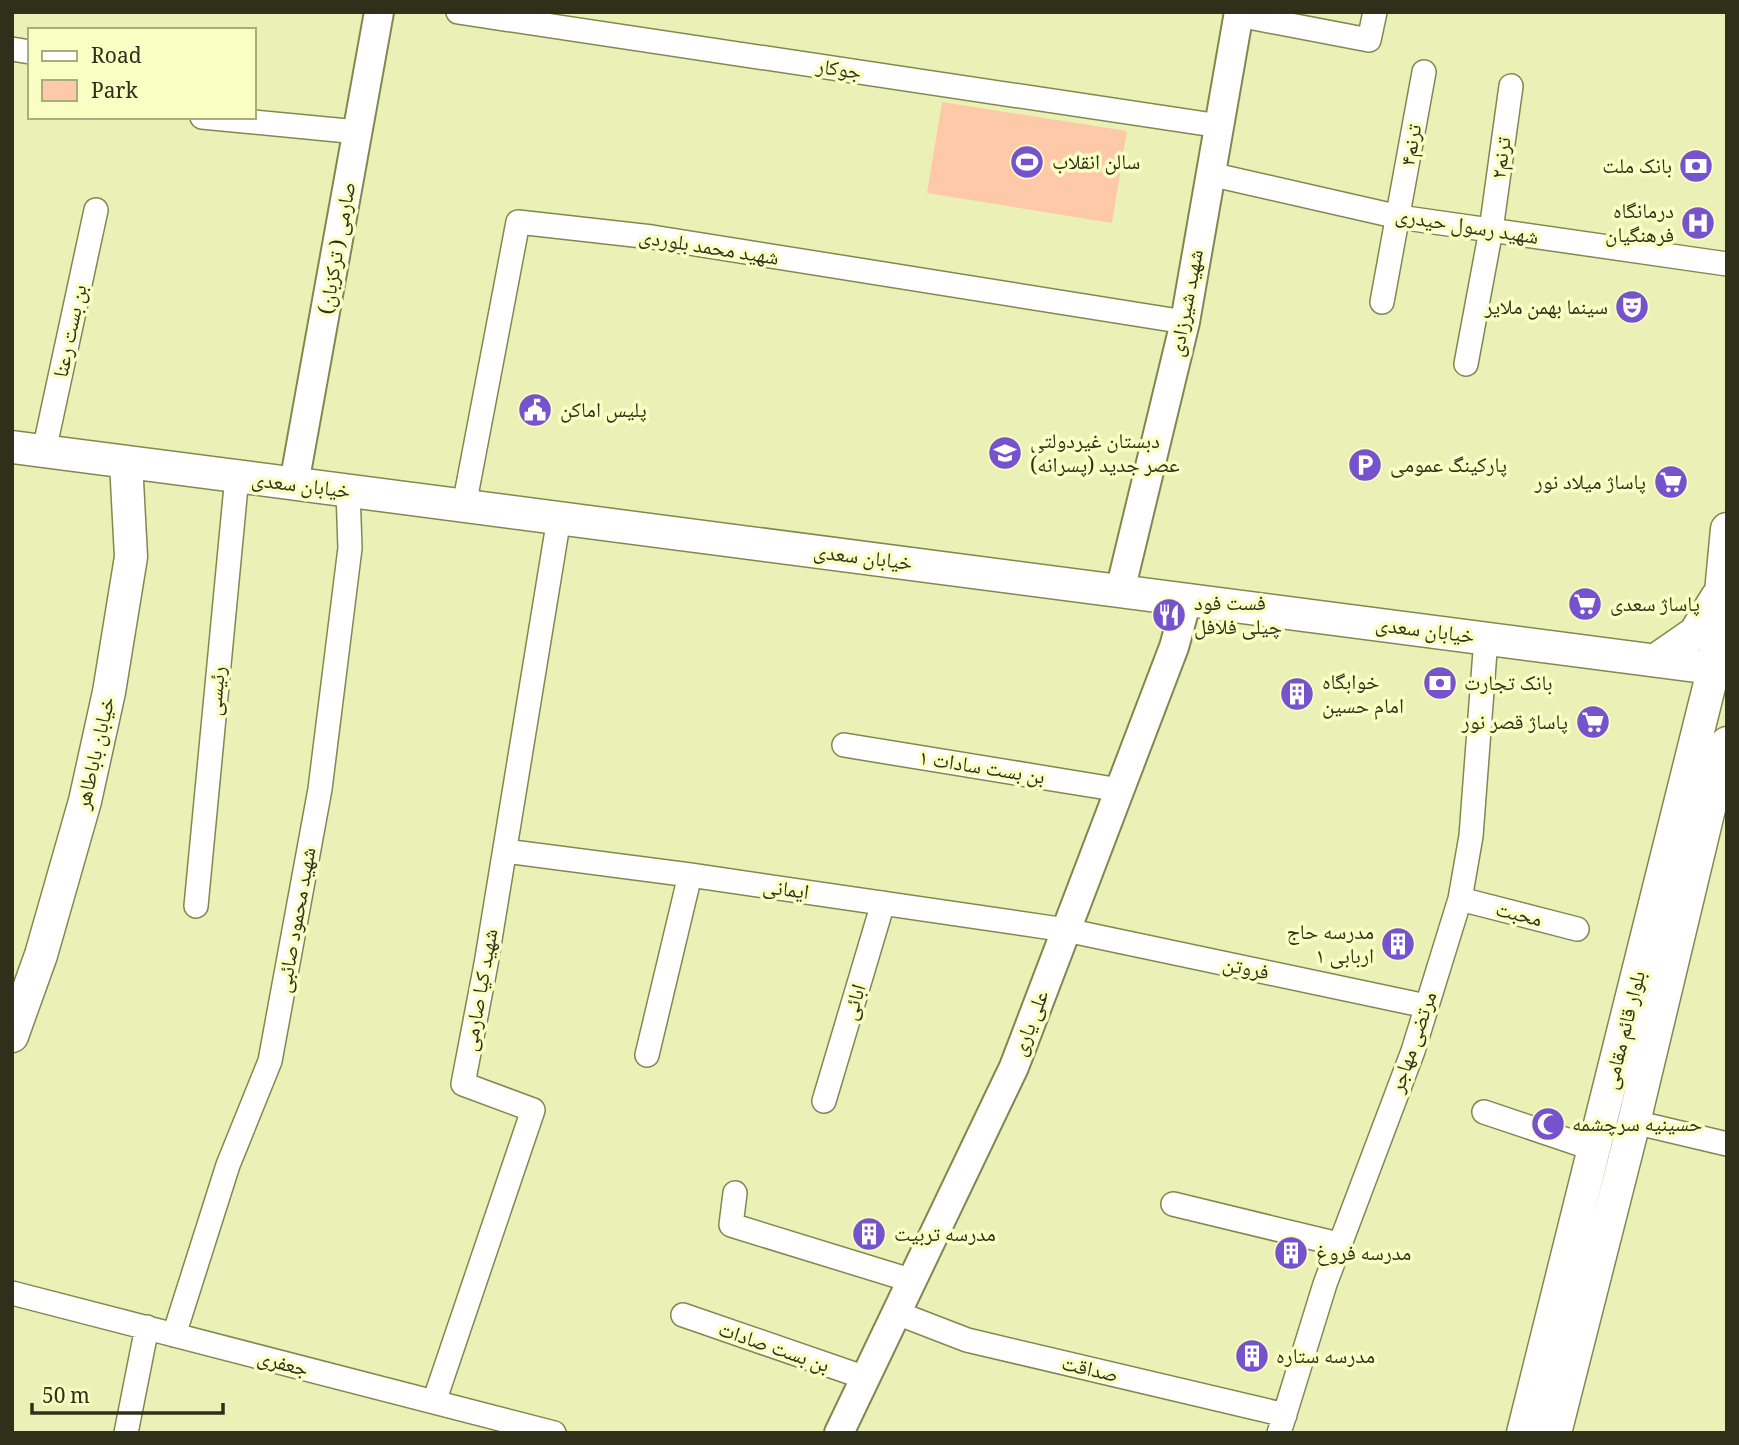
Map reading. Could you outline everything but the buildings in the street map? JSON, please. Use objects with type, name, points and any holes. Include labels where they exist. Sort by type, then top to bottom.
[{"type":"main road","name":"خیابان سعدی","points":[[12,447],[1720,669]]},
{"type":"main road","name":"خیابان باباطاهر","points":[[12,1036],[41,955],[85,801],[109,692],[131,556],[126,462]]},
{"type":"main road","name":"بلوار قائم مقامی","points":[[1524,1427],[1720,669],[1727,529]]},
{"type":"main road","points":[[1656,660],[1695,633],[1723,587]]},
{"type":"main road","name":"بلوار قائم مقامی","points":[[1556,1430],[1727,743]]},
{"type":"main road","points":[[1524,1427],[1556,1430]]},
{"type":"street","name":"صارمی ( ترکزبان)","points":[[294,484],[379,12]]},
{"type":"street","name":"جوکار","points":[[458,12],[1220,127]]},
{"type":"street","points":[[1239,14],[1369,40],[1375,12]]},
{"type":"street","name":"شهید شیرزادی","points":[[1121,591],[1185,321],[1239,14]]},
{"type":"street","name":"ترنم۴","points":[[1382,302],[1424,72]]},
{"type":"street","name":"ترنم۲","points":[[1466,364],[1490,230],[1511,86]]},
{"type":"street","points":[[223,119],[358,132]]},
{"type":"street","name":"شهید رسول حیدری","points":[[1210,174],[1399,217],[1727,264]]},
{"type":"street","name":"بن بست رعنا","points":[[44,451],[96,210]]},
{"type":"street","name":"شهید محمد بلوردی","points":[[464,506],[518,222],[652,237],[1185,321]]},
{"type":"street","name":"رئیسی","points":[[196,906],[237,477]]},
{"type":"street","name":"شهید محمود صائبی","points":[[174,1335],[228,1165],[270,1061],[320,789],[350,548],[348,491]]},
{"type":"street","name":"شهید کیا صارمی","points":[[434,1402],[533,1110],[463,1084],[505,851],[559,518]]},
{"type":"street","name":"علی یاری","points":[[839,1433],[1014,1067],[1174,647],[1187,600]]},
{"type":"street","name":"مرتضی مهاجر","points":[[1282,1424],[1338,1244],[1413,1051],[1460,899],[1471,836],[1486,638]]},
{"type":"street","name":"بن بست سادات ۱","points":[[845,745],[1120,790]]},
{"type":"street","name":"ایمانی","points":[[505,851],[1066,930]]},
{"type":"street","points":[[647,1055],[690,875]]},
{"type":"street","name":"محبت","points":[[1460,899],[1577,929]]},
{"type":"street","name":"ابائی","points":[[824,1101],[883,903]]},
{"type":"street","name":"فروتن","points":[[1066,930],[1426,1006]]},
{"type":"street","points":[[1484,1112],[1594,1149]]},
{"type":"street","points":[[1634,1122],[1727,1144]]},
{"type":"street","points":[[735,1193],[731,1225],[913,1281]]},
{"type":"street","points":[[1173,1204],[1338,1244]]},
{"type":"street","name":"جعفری","points":[[12,1293],[554,1433]]},
{"type":"street","name":"صداقت","points":[[897,1313],[967,1340],[1282,1424]]},
{"type":"street","name":"بن بست صادات","points":[[683,1315],[866,1378]]},
{"type":"street","points":[[126,1433],[147,1328]]},
{"type":"green space","name":"سالن انقلاب","points":[[942,102],[1127,131],[1112,223],[927,193]]},
{"type":"place","name":"سالن انقلاب","points":[[1027,162]]},
{"type":"place","name":"بانک ملت","points":[[1696,166]]},
{"type":"place","name":"درمانگاه فرهنگیان","points":[[1698,223]]},
{"type":"place","name":"سینما بهمن ملایر","points":[[1632,307]]},
{"type":"place","name":"پلیس اماکن","points":[[535,410]]},
{"type":"place","name":"دبستان غیردولتی عصر جدید (پسرانه)","points":[[1005,453]]},
{"type":"place","name":"پارکینگ عمومی","points":[[1365,465]]},
{"type":"place","name":"پاساژ میلاد نور","points":[[1671,482]]},
{"type":"place","name":"پاساژ سعدی","points":[[1585,604]]},
{"type":"place","name":"فست فود چیلی فلافل","points":[[1169,615]]},
{"type":"place","name":"بانک تجارت","points":[[1440,683]]},
{"type":"place","name":"خوابگاه امام حسین","points":[[1297,694]]},
{"type":"place","name":"پاساژ قصر نور","points":[[1593,722]]},
{"type":"place","name":"مدرسه حاج اربابی ۱","points":[[1398,944]]},
{"type":"place","name":"حسینیه سرچشمه","points":[[1548,1124]]},
{"type":"place","name":"مدرسه تربیت","points":[[869,1234]]},
{"type":"place","name":"مدرسه فروغ","points":[[1291,1253]]},
{"type":"place","name":"مدرسه ستاره","points":[[1252,1356]]}]
